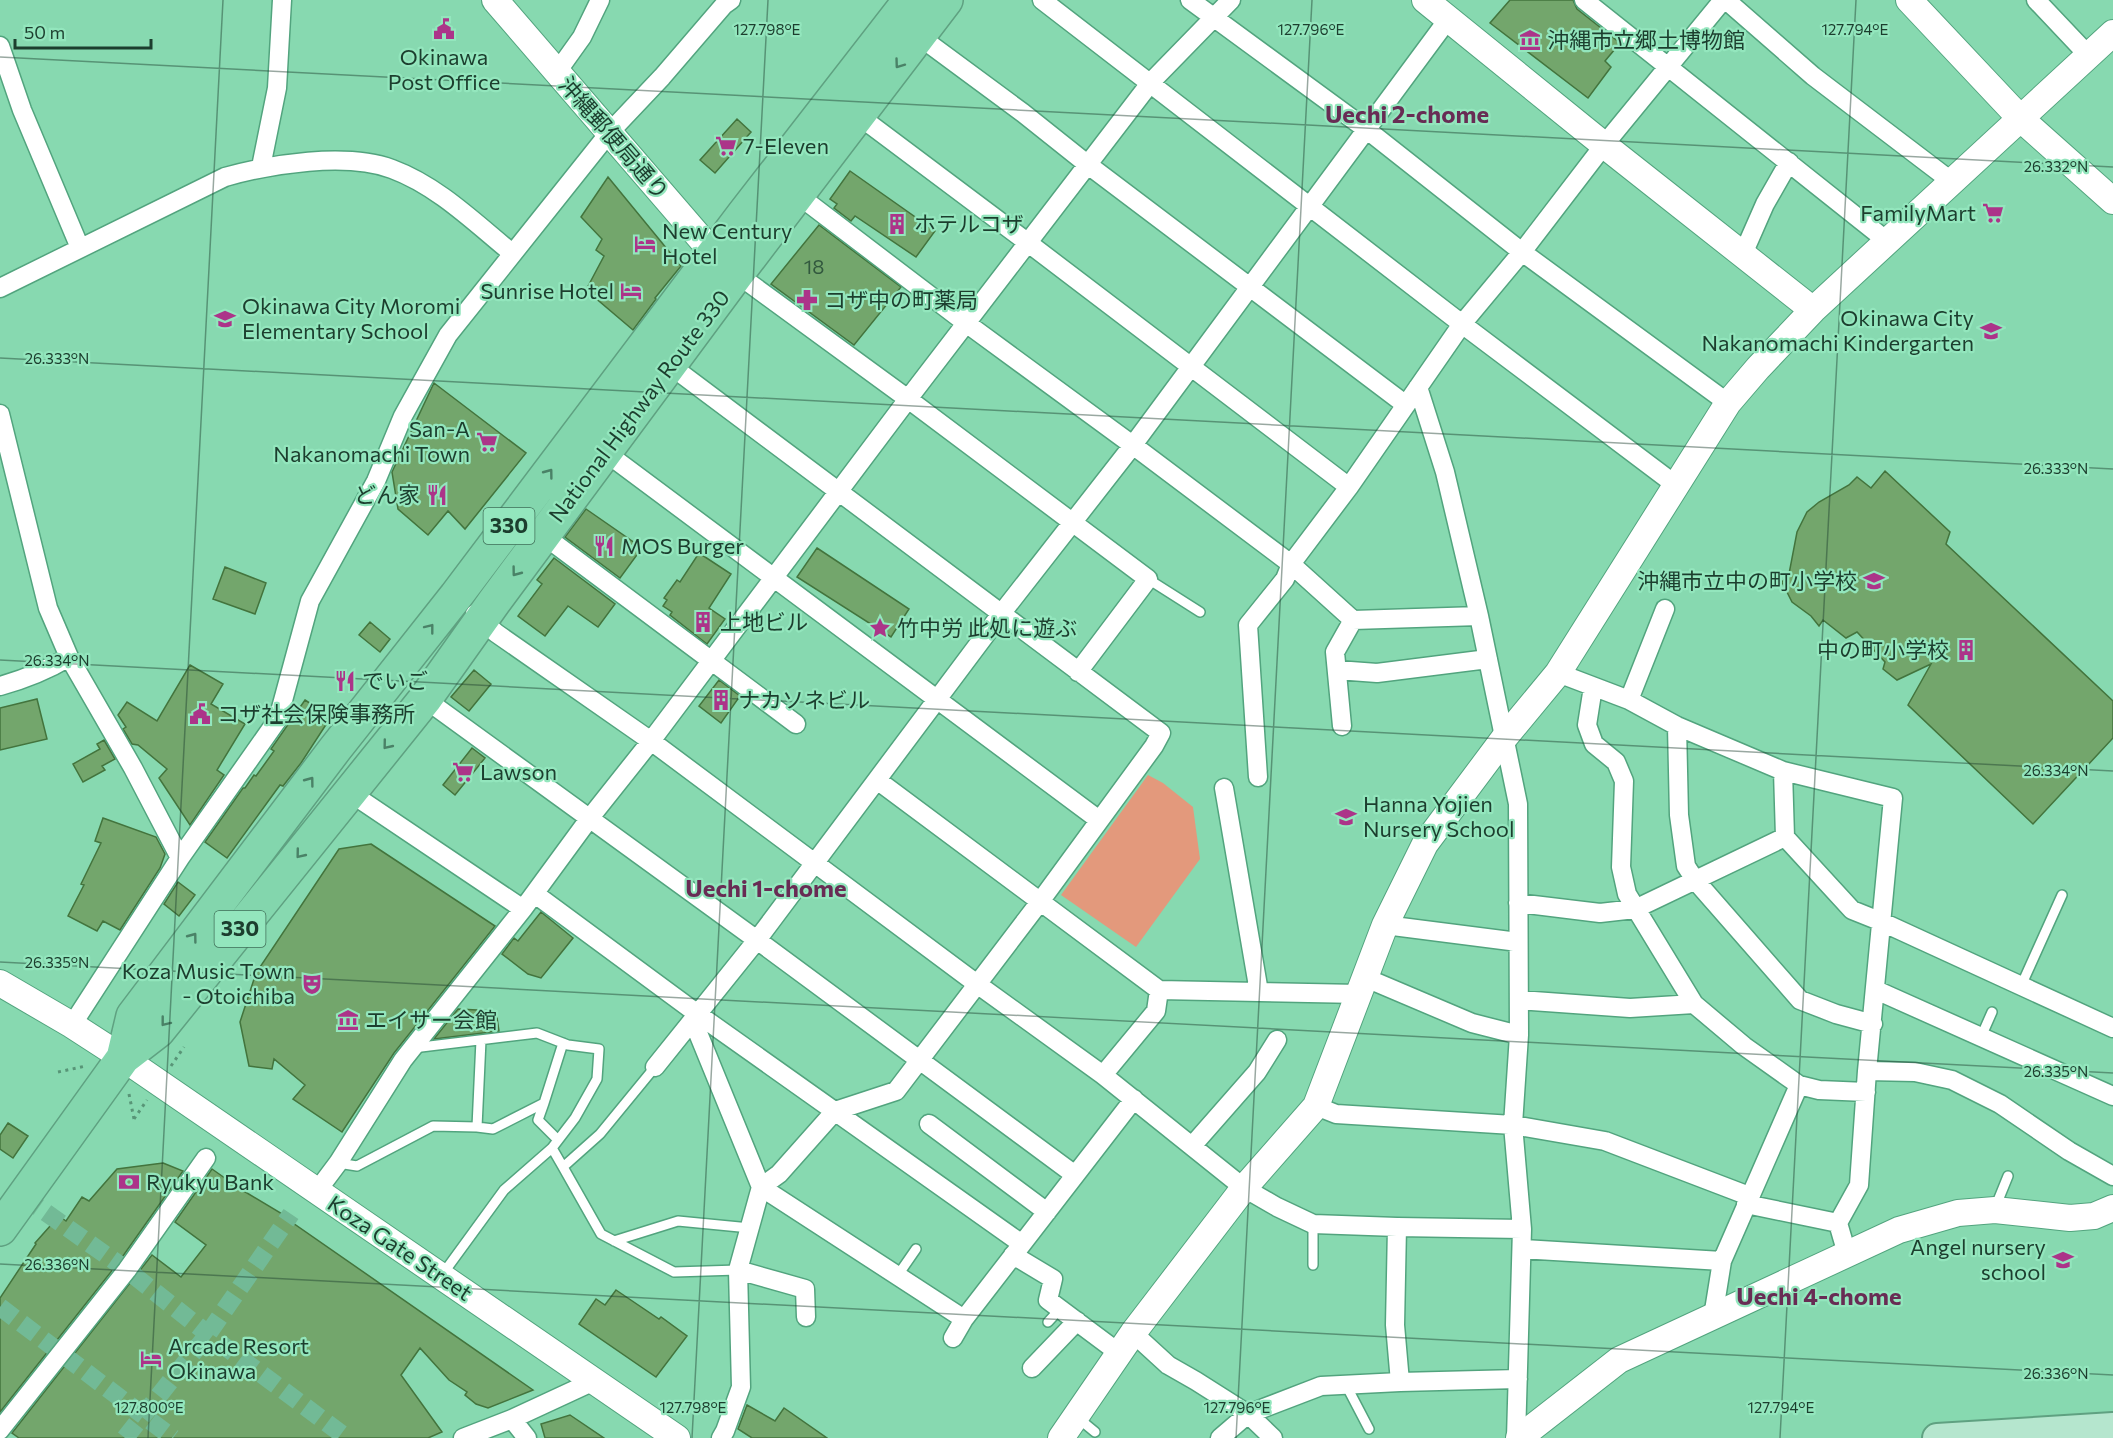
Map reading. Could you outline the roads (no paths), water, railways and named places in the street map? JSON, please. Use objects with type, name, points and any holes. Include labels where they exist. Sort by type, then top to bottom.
[{"type":"highway","name":"National Highway Route 330","points":[[123,1058],[133,1016],[335,749],[725,264],[908,18],[946,0]]},
{"type":"highway","name":"National Highway Route 330","points":[[0,1229],[123,1058],[158,1031],[425,699],[670,366],[725,264],[798,195],[901,62],[908,18]]},
{"type":"main road","points":[[1937,1438],[2113,1427]]},
{"type":"street","points":[[261,167],[277,88],[282,0]]},
{"type":"street","name":"沖縄郵便局通り","points":[[495,0],[725,264]]},
{"type":"street","points":[[557,72],[582,37],[600,0]]},
{"type":"street","points":[[72,1025],[180,858],[278,719],[310,601],[376,481],[403,416],[448,335],[609,133],[731,0]]},
{"type":"street","points":[[1042,0],[1462,324],[1677,486]]},
{"type":"street","points":[[1190,0],[1366,129],[1522,252],[1728,403]]},
{"type":"street","points":[[317,1191],[338,1163],[403,1060],[524,909],[589,819],[651,741],[1027,242],[1151,82],[1231,0]]},
{"type":"street","points":[[1584,0],[1887,241]]},
{"type":"street","points":[[1258,777],[1248,625],[1285,579],[1291,564],[1349,487],[1462,324],[1522,252],[1604,145],[1724,0],[1813,75],[1951,181]]},
{"type":"street","points":[[1909,0],[2021,119],[2113,201]]},
{"type":"street","points":[[1061,1438],[1085,1424],[1126,1342],[1244,1188],[1316,1106],[1386,925],[1425,844],[1505,737],[1557,673],[1728,403],[1814,310],[1951,181],[2105,44],[2036,0]]},
{"type":"street","points":[[655,1066],[699,1015],[757,940],[1001,614],[1133,445],[1310,206],[1366,129],[1437,6],[1604,145],[1814,310]]},
{"type":"street","points":[[908,18],[1088,164],[1406,405]]},
{"type":"street","points":[[0,46],[22,110],[80,248]]},
{"type":"street","points":[[859,116],[1349,487]]},
{"type":"street","points":[[0,288],[225,177],[261,167],[299,162],[357,162],[392,169],[438,193],[512,253]]},
{"type":"street","points":[[1743,254],[1789,162]]},
{"type":"street","points":[[798,195],[966,323],[1291,564],[1353,620],[1479,616]]},
{"type":"street","points":[[725,264],[1148,579],[1078,672]]},
{"type":"street","points":[[670,366],[1161,733],[1154,746],[1039,903],[896,1091],[835,1111],[779,1174],[761,1186],[738,1270],[741,1387],[721,1438]]},
{"type":"street","points":[[1418,387],[1444,472],[1479,616],[1518,804],[1519,1035],[1514,1125],[1522,1249],[1517,1438]]},
{"type":"street","points":[[0,414],[48,608],[69,657],[133,768],[180,858]]},
{"type":"street","points":[[605,452],[936,701],[1099,820]]},
{"type":"street","points":[[543,536],[796,724]]},
{"type":"street","points":[[456,596],[496,633],[651,741],[976,984],[1103,1075],[1244,1188],[1313,1224],[1522,1229]]},
{"type":"street","points":[[1629,700],[1665,609]]},
{"type":"street","points":[[1342,726],[1335,651],[1353,620]]},
{"type":"street","points":[[0,686],[24,680],[69,657]]},
{"type":"street","points":[[1337,670],[1377,673],[1488,659]]},
{"type":"street","points":[[1557,673],[1629,700],[1677,726],[1783,771],[1893,798],[1867,1071],[1859,1185],[1838,1223],[1847,1254]]},
{"type":"street","points":[[1593,687],[1587,725],[1594,744],[1616,762],[1624,781],[1621,867],[1627,894],[1694,1004],[1744,1046],[1799,1085],[1819,1090],[1866,1092]]},
{"type":"street","points":[[425,699],[1075,1175]]},
{"type":"street","points":[[1677,726],[1679,815],[1686,866],[1695,880],[1800,1000],[1836,1014],[1873,1024]]},
{"type":"street","points":[[1783,771],[1785,837],[1852,910],[2113,1028]]},
{"type":"street","points":[[877,780],[1039,903],[1159,990],[1259,992],[1363,986],[1472,1023],[1519,1035]]},
{"type":"street","points":[[1224,788],[1259,992]]},
{"type":"street","points":[[349,792],[524,909]]},
{"type":"street","points":[[1518,903],[1600,913],[1635,909],[1785,837]]},
{"type":"street","points":[[535,894],[699,1015],[835,1111],[1018,1250],[1053,1279],[1048,1300],[1054,1316],[1077,1322],[1126,1342],[1197,1380],[1248,1414],[1273,1438]]},
{"type":"street","points":[[1386,925],[1518,942]]},
{"type":"street","name":"Koza Gate Street","points":[[0,983],[123,1058],[677,1438]]},
{"type":"street","points":[[1103,1075],[1156,1011],[1159,990]]},
{"type":"street","points":[[1875,990],[2113,1096]]},
{"type":"street","points":[[1519,1000],[1630,1008],[1694,1004]]},
{"type":"street","points":[[699,1015],[698,1033],[761,1186],[964,1319]]},
{"type":"street","points":[[1192,1146],[1257,1072],[1277,1040]]},
{"type":"street","points":[[1867,1071],[1915,1072],[1952,1080],[2000,1104],[2069,1151],[2113,1176]]},
{"type":"street","points":[[1713,1317],[1722,1261],[1799,1085]]},
{"type":"street","points":[[952,1338],[964,1319],[1134,1099]]},
{"type":"street","points":[[1316,1106],[1336,1114],[1514,1125],[1605,1141],[1748,1200],[1838,1223]]},
{"type":"street","points":[[929,1124],[1047,1212]]},
{"type":"street","points":[[0,1430],[127,1270],[206,1158]]},
{"type":"street","points":[[1517,1438],[1619,1360],[1899,1230],[1959,1213],[1995,1210],[2070,1218],[2094,1216],[2113,1208]]},
{"type":"street","points":[[1396,1227],[1395,1325],[1400,1382]]},
{"type":"street","points":[[1522,1249],[1722,1261]]},
{"type":"street","points":[[738,1270],[805,1289],[806,1317]]},
{"type":"street","points":[[1032,1368],[1077,1322]]},
{"type":"street","points":[[1220,1438],[1248,1414],[1321,1386],[1518,1379]]},
{"type":"street","points":[[463,1438],[512,1419],[594,1381]]},
{"type":"street","points":[[512,1419],[527,1438]]},
{"type":"lane","points":[[1148,579],[1200,612]]},
{"type":"lane","points":[[2021,986],[2062,895]]},
{"type":"lane","points":[[1981,1037],[1992,1012]]},
{"type":"lane","points":[[412,1048],[537,1033],[563,1043],[599,1049],[597,1079],[574,1119],[552,1148],[504,1190],[441,1276]]},
{"type":"lane","points":[[477,1127],[481,1040]]},
{"type":"lane","points":[[558,1140],[538,1120],[563,1043]]},
{"type":"lane","points":[[563,1167],[600,1134],[655,1066]]},
{"type":"lane","points":[[338,1163],[357,1166],[433,1126],[493,1129],[544,1103]]},
{"type":"lane","points":[[552,1148],[601,1234],[674,1272],[738,1270]]},
{"type":"lane","points":[[1995,1210],[2008,1176]]},
{"type":"lane","points":[[614,1241],[678,1221],[750,1228]]},
{"type":"lane","points":[[1313,1224],[1313,1265]]},
{"type":"lane","points":[[898,1275],[916,1249]]},
{"type":"lane","points":[[1346,1385],[1369,1429]]},
{"type":"tunnel","points":[[24,1197],[127,1270],[347,1438]]},
{"type":"tunnel","points":[[125,1438],[208,1334],[291,1214]]},
{"type":"tunnel","points":[[0,1307],[173,1438]]},
{"type":"place","name":"Okinawa Post Office","points":[[444,29]]},
{"type":"place","name":"沖縄市立郷土博物館","points":[[1530,40]]},
{"type":"place","name":"7-Eleven","points":[[726,146]]},
{"type":"place","name":"FamilyMart","points":[[1993,213]]},
{"type":"place","name":"ホテルコザ","points":[[897,224]]},
{"type":"place","name":"New Century Hotel","points":[[645,244]]},
{"type":"place","name":"Sunrise Hotel","points":[[631,291]]},
{"type":"place","name":"コザ中の町薬局","points":[[807,300]]},
{"type":"place","name":"Okinawa City Moromi Elementary School","points":[[225,319]]},
{"type":"place","name":"Okinawa City Nakanomachi Kindergarten","points":[[1991,331]]},
{"type":"place","name":"San-A Nakanomachi Town","points":[[487,442]]},
{"type":"place","name":"どん家","points":[[437,495]]},
{"type":"place","name":"MOS Burger","points":[[604,546]]},
{"type":"place","name":"沖縄市立中の町小学校","points":[[1874,581]]},
{"type":"place","name":"上地ビル","points":[[703,622]]},
{"type":"place","name":"竹中労 此処に遊ぶ","points":[[880,628]]},
{"type":"place","name":"中の町小学校","points":[[1966,650]]},
{"type":"place","name":"でいご","points":[[345,681]]},
{"type":"place","name":"ナカソネビル","points":[[721,700]]},
{"type":"place","name":"コザ社会保険事務所","points":[[200,714]]},
{"type":"place","name":"Lawson","points":[[463,772]]},
{"type":"place","name":"Hanna Yojien Nursery School","points":[[1346,817]]},
{"type":"place","name":"Koza Music Town - Otoichiba","points":[[312,984]]},
{"type":"place","name":"エイサー会館","points":[[348,1020]]},
{"type":"place","name":"Ryukyu Bank","points":[[129,1182]]},
{"type":"place","name":"Angel nursery school","points":[[2063,1260]]},
{"type":"place","name":"Arcade Resort Okinawa","points":[[151,1359]]},
{"type":"district","name":"Uechi 2-chome","points":[[1407,115]]},
{"type":"district","name":"Uechi 1-chome","points":[[766,889]]},
{"type":"district","name":"Uechi 4-chome","points":[[1819,1297]]}]
